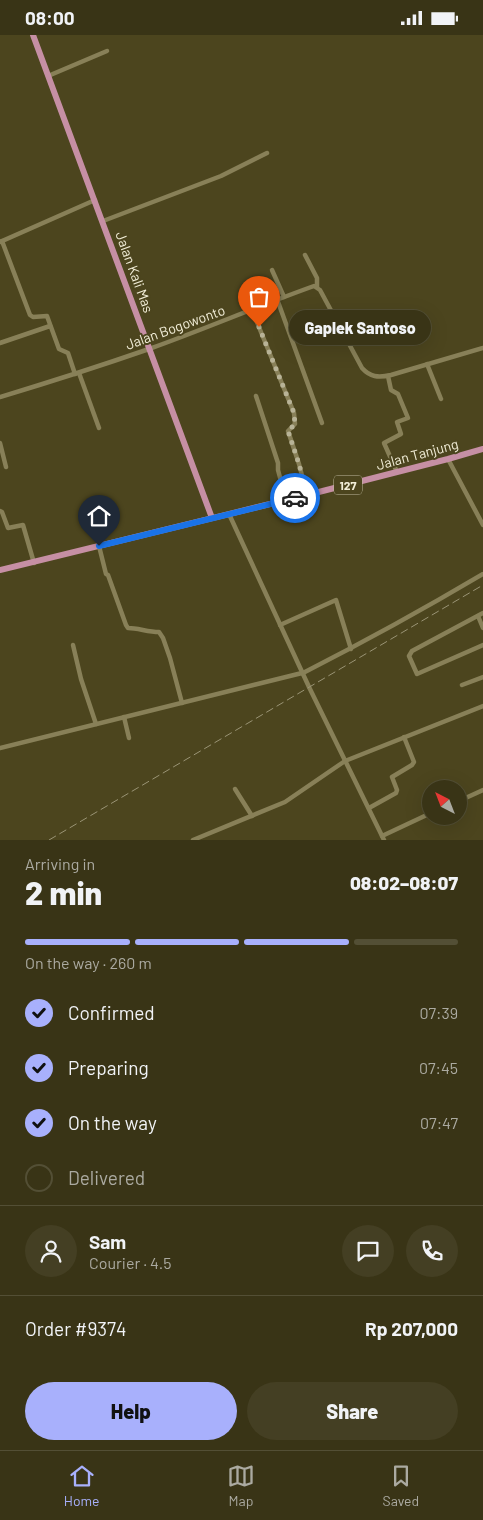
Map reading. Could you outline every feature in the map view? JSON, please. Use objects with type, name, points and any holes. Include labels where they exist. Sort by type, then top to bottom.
[{"type":"main road","name":"Jalan Kali Mas","points":[[33,35],[212,518]]},
{"type":"main road","name":"Jalan Tanjung","points":[[0,570],[307,495],[483,449]]},
{"type":"street","points":[[48,76],[106,51]]},
{"type":"street","points":[[103,221],[221,177],[267,153]]},
{"type":"street","points":[[95,200],[1,242],[30,315],[33,317],[47,317],[59,349],[68,353],[99,428]]},
{"type":"street","points":[[305,255],[317,278],[317,287],[367,374],[382,377],[388,376],[483,348]]},
{"type":"street","points":[[272,270],[284,297]]},
{"type":"street","name":"Jalan Bogowonto","points":[[0,397],[150,349],[277,299],[314,286],[317,287]]},
{"type":"street","points":[[277,299],[322,423]]},
{"type":"street","points":[[252,310],[294,413],[295,424],[288,431],[307,495]]},
{"type":"street","points":[[0,343],[50,326]]},
{"type":"street","points":[[428,364],[441,399]]},
{"type":"street","points":[[388,376],[391,391],[398,394],[408,418],[397,422],[401,434],[384,443],[397,472]]},
{"type":"street","points":[[256,396],[278,463],[286,500]]},
{"type":"street","points":[[0,443],[6,467]]},
{"type":"street","points":[[448,459],[483,525]]},
{"type":"street","points":[[0,511],[2,511],[8,527],[23,525],[34,563]]},
{"type":"street","points":[[229,514],[302,673],[383,838],[422,818]]},
{"type":"street","points":[[99,546],[106,574],[126,625],[150,632],[159,632],[163,638],[182,703]]},
{"type":"street","points":[[0,748],[302,673],[351,649],[483,574]]},
{"type":"street","points":[[280,625],[336,600],[351,649]]},
{"type":"street","points":[[483,613],[412,651],[409,656],[417,674],[483,645]]},
{"type":"street","points":[[478,616],[483,628]]},
{"type":"street","points":[[73,645],[81,679],[96,724]]},
{"type":"street","points":[[462,685],[483,677]]},
{"type":"street","points":[[193,840],[290,799],[345,761],[483,706]]},
{"type":"street","points":[[124,717],[129,738]]},
{"type":"street","points":[[369,808],[396,793],[397,790],[392,777],[414,762],[404,737]]},
{"type":"street","points":[[235,789],[252,816]]},
{"type":"street","points":[[468,796],[483,789]]},
{"type":"railway","points":[[49,840],[483,585]]},
{"type":"way so far","points":[[259,327],[294,413],[295,424],[288,431],[307,495],[295,498]]},
{"type":"place","name":"Gaplek Santoso","points":[[259,327]]},
{"type":"route","points":[[99,546],[295,498]]}]
